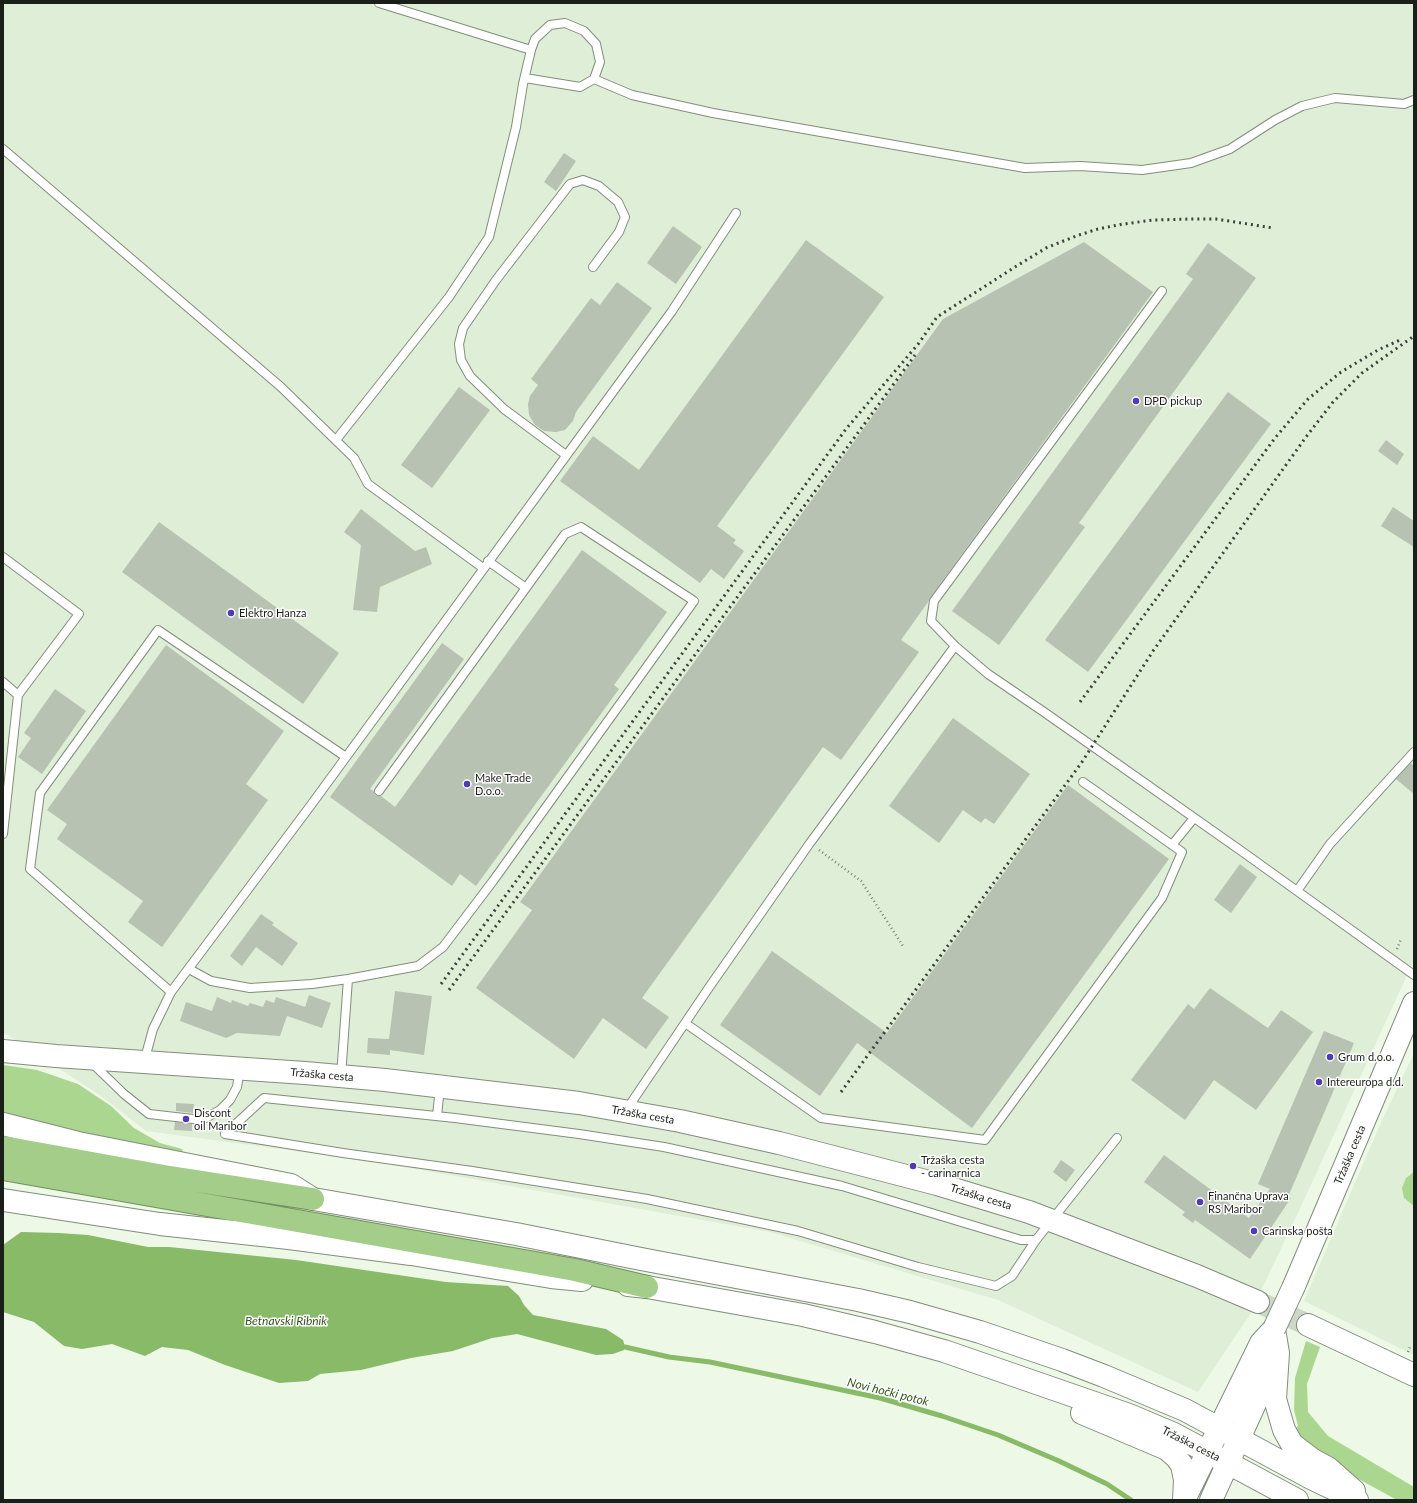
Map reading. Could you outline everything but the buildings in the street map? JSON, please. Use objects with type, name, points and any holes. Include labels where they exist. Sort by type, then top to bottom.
[{"type":"highway","points":[[3,1147],[164,1176],[313,1199]]},
{"type":"highway","points":[[3,1169],[575,1270],[647,1287]]},
{"type":"main road","name":"Tržaška cesta","points":[[1184,1500],[1261,1344],[1274,1329],[1294,1286],[1414,1003]]},
{"type":"main road","name":"Tržaška cesta","points":[[3,1051],[88,1059],[340,1076],[440,1086],[579,1103],[680,1121],[786,1145],[937,1184],[1051,1220],[1096,1239],[1197,1276],[1258,1302]]},
{"type":"main road","points":[[3,1124],[78,1143],[291,1184],[313,1199],[516,1234],[852,1298],[910,1312],[980,1332],[1062,1360],[1185,1410],[1311,1478],[1357,1500]]},
{"type":"main road","name":"Tržaška cesta","points":[[3,1200],[160,1224],[289,1238],[404,1253],[551,1277],[647,1287],[803,1316],[875,1332],[944,1350],[1130,1415],[1174,1434],[1297,1500]]},
{"type":"main road","points":[[1308,1325],[1414,1375]]},
{"type":"main road","points":[[1274,1329],[1278,1353],[1275,1400],[1284,1430],[1292,1444],[1313,1460],[1328,1468],[1364,1500]]},
{"type":"main road","name":"Tržaška cesta","points":[[1228,1464],[1278,1353]]},
{"type":"main road","points":[[1042,1384],[1066,1406],[1167,1449],[1176,1457],[1182,1466],[1185,1480],[1184,1500]]},
{"type":"main road","points":[[1211,1500],[1228,1464]]},
{"type":"lane","points":[[379,3],[531,50]]},
{"type":"lane","points":[[336,440],[449,297],[489,237],[516,127],[525,78],[531,50],[535,39],[550,25],[565,23],[584,31],[596,44],[600,62],[594,79],[580,87],[525,78]]},
{"type":"lane","points":[[594,79],[632,94],[713,113],[1025,168],[1080,166],[1142,170],[1192,163],[1230,149],[1275,120],[1302,106],[1335,98],[1404,104],[1414,100]]},
{"type":"lane","points":[[3,149],[281,387],[354,458],[368,484],[486,564],[526,588]]},
{"type":"lane","points":[[566,455],[504,409],[470,376],[461,360],[459,344],[463,328],[496,280],[570,184],[583,180],[599,186],[618,202],[626,217],[619,232],[593,267]]},
{"type":"lane","points":[[146,1063],[152,1029],[171,992],[346,757],[672,311],[736,213]]},
{"type":"lane","points":[[1162,291],[934,602],[931,621],[955,646],[988,674],[1194,818],[1414,975]]},
{"type":"lane","points":[[189,969],[212,981],[250,988],[312,984],[418,966],[443,947],[493,881],[694,601],[581,527],[565,534],[379,791]]},
{"type":"lane","points":[[3,557],[79,614],[18,695],[3,834]]},
{"type":"lane","points":[[171,992],[30,869],[40,793],[158,630],[346,757]]},
{"type":"lane","points":[[626,1112],[685,1023],[810,843],[955,646]]},
{"type":"lane","points":[[3,682],[18,695]]},
{"type":"lane","points":[[1297,891],[1330,844],[1414,752]]},
{"type":"lane","points":[[685,1023],[821,1118],[985,1140],[1162,898],[1182,852],[1083,782]]},
{"type":"lane","points":[[1172,845],[1194,818]]},
{"type":"lane","points":[[340,1076],[348,979]]},
{"type":"lane","points":[[88,1059],[124,1094],[149,1114],[202,1120],[220,1110],[230,1100],[237,1087],[240,1069]]},
{"type":"lane","points":[[437,1116],[440,1086]]},
{"type":"lane","points":[[1036,1240],[1021,1240],[842,1186],[664,1147],[437,1116],[264,1098],[225,1134],[343,1153],[472,1171],[647,1200],[798,1231],[918,1267],[996,1286],[1012,1276],[1051,1220],[1117,1138]]},
{"type":"path","points":[[810,843],[861,881],[903,946]]},
{"type":"shaded area","points":[[3,3],[1414,3],[1414,960],[1249,1316],[1198,1392],[998,1300],[770,1232],[371,1161],[146,1131],[101,1096],[8,1035],[3,1034]]},
{"type":"shaded area","points":[[1414,1053],[1414,1355],[1304,1301],[1379,1127]]},
{"type":"shaded area","points":[[3,1065],[37,1070],[78,1084],[111,1106],[134,1128],[160,1143],[182,1149],[183,1153],[65,1129],[3,1113]]},
{"type":"shaded area","points":[[1414,1172],[1414,1206],[1404,1198],[1402,1188],[1406,1178]]},
{"type":"shaded area","points":[[1306,1341],[1320,1347],[1307,1384],[1308,1412],[1328,1436],[1414,1487],[1414,1500],[1397,1500],[1322,1459],[1292,1431],[1298,1426],[1294,1410],[1295,1378]]},
{"type":"water","name":"Betnavski Ribnik","points":[[21,1232],[88,1235],[148,1247],[169,1247],[296,1260],[446,1282],[508,1286],[519,1296],[524,1305],[533,1315],[606,1329],[623,1340],[625,1347],[624,1350],[613,1354],[596,1355],[517,1334],[492,1338],[453,1351],[411,1358],[361,1370],[320,1374],[308,1381],[279,1383],[225,1365],[188,1350],[162,1347],[145,1356],[112,1344],[82,1349],[64,1346],[34,1322],[3,1312],[3,1245]]},
{"type":"waterway","name":"Novi hočki potok","points":[[625,1347],[669,1357],[710,1362],[880,1398],[942,1416],[998,1435],[1059,1461],[1107,1484],[1131,1500]]},
{"type":"tunnel","points":[[1258,1302],[1308,1325]]},
{"type":"railway","points":[[441,984],[846,429],[919,343],[937,317],[1046,248],[1098,229],[1154,220],[1191,219],[1216,219],[1273,228]]},
{"type":"railway","points":[[841,1092],[1082,762],[1153,651],[1306,437],[1333,402],[1362,373],[1414,336]]},
{"type":"railway","points":[[1080,702],[1275,438],[1308,399],[1341,372],[1378,350],[1400,340]]},
{"type":"railway","points":[[449,990],[915,355]]},
{"type":"place","name":"DPD pickup","points":[[1136,401]]},
{"type":"place","name":"Elektro Hanza","points":[[231,613]]},
{"type":"place","name":"Make Trade D.o.o.","points":[[467,784]]},
{"type":"place","name":"Grum d.o.o.","points":[[1330,1057]]},
{"type":"place","name":"Intereuropa d.d.","points":[[1319,1082]]},
{"type":"place","name":"Discont oil Maribor","points":[[186,1119]]},
{"type":"place","name":"Tržaška cesta - carinarnica","points":[[913,1166]]},
{"type":"place","name":"Finančna Uprava RS Maribor","points":[[1200,1202]]},
{"type":"place","name":"Carinska pošta","points":[[1254,1231]]}]
